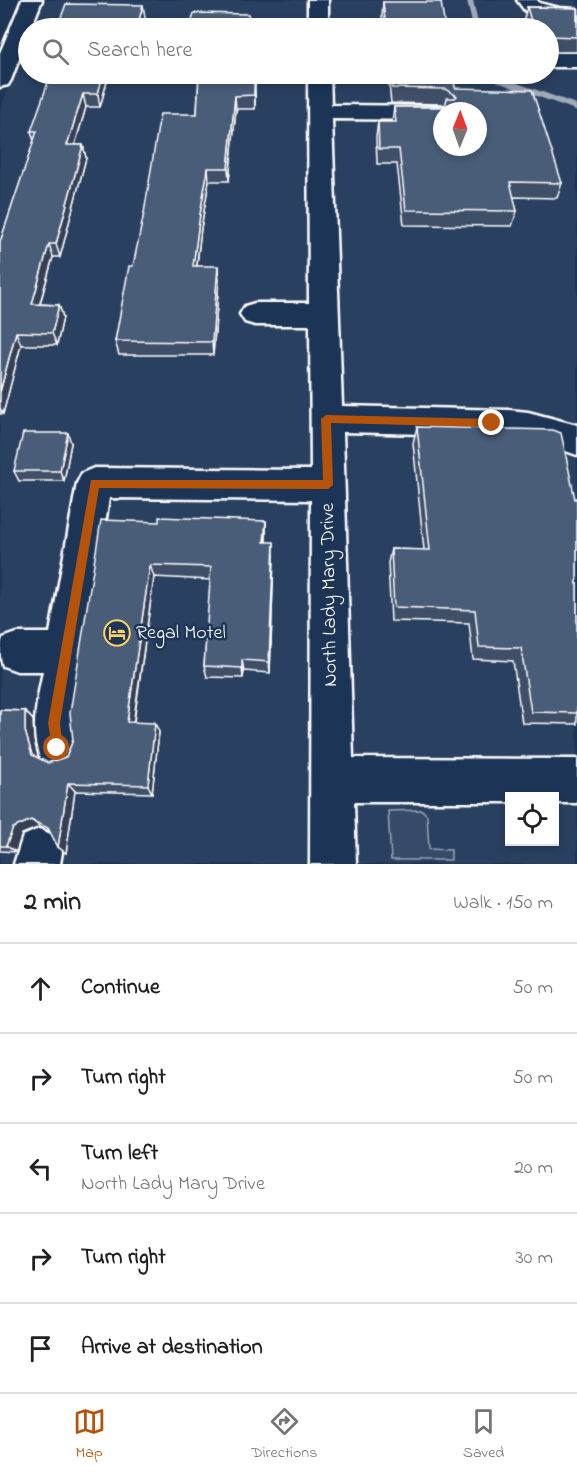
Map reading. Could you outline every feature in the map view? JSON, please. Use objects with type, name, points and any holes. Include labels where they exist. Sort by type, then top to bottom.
[{"type":"street","points":[[25,18],[32,0]]},
{"type":"street","points":[[318,0],[318,18]]},
{"type":"street","points":[[527,0],[532,8],[558,14],[577,15]]},
{"type":"street","points":[[0,80],[18,35]]},
{"type":"street","points":[[559,60],[577,60]]},
{"type":"street","name":"North Lady Mary Drive","points":[[319,84],[333,864]]},
{"type":"street","points":[[320,112],[433,113]]},
{"type":"street","points":[[255,314],[323,314]]},
{"type":"street","points":[[326,419],[508,423],[528,425],[577,441]]},
{"type":"street","points":[[57,748],[54,723],[94,483],[328,485]]},
{"type":"street","points":[[17,652],[66,652]]},
{"type":"street","points":[[332,780],[577,781]]},
{"type":"shaded area","points":[[43,0],[307,0],[307,18],[36,18]]},
{"type":"shaded area","points":[[328,0],[577,0],[577,864],[357,864],[330,84],[559,84],[559,18],[329,18]]},
{"type":"shaded area","points":[[18,63],[18,84],[307,84],[310,864],[0,864],[0,110]]},
{"type":"shaded area","points":[[422,810],[427,815],[429,849],[451,850],[451,860],[391,860],[388,811]]},
{"type":"building","points":[[383,2],[441,2],[443,18],[385,18]]},
{"type":"building","points":[[66,4],[143,5],[140,18],[61,18]]},
{"type":"building","points":[[527,7],[577,8],[577,37],[559,36],[559,18],[530,18]]},
{"type":"building","points":[[194,13],[249,14],[248,18],[193,18]]},
{"type":"building","points":[[47,84],[100,84],[98,94],[83,94],[67,145],[83,145],[56,244],[49,244],[32,304],[59,305],[52,333],[16,332],[0,392],[0,242],[37,131],[31,131]]},
{"type":"building","points":[[198,84],[254,84],[254,95],[235,96],[228,168],[208,168],[200,214],[193,266],[218,266],[212,342],[115,341],[129,266],[133,266],[144,213],[160,114],[197,114]]},
{"type":"building","points":[[392,84],[454,84],[455,88],[532,90],[562,183],[510,182],[517,211],[406,210],[399,149],[379,149],[378,122],[396,122],[394,107],[433,107],[433,156],[487,156],[487,102],[446,102],[447,98],[457,96],[445,89],[392,88]]},
{"type":"building","points":[[417,427],[553,430],[561,433],[575,499],[577,499],[577,713],[531,712],[521,648],[479,647],[475,610],[394,607],[391,549],[430,550]]},
{"type":"building","points":[[23,433],[68,433],[60,471],[14,471]]},
{"type":"building","points":[[159,517],[266,521],[264,542],[274,542],[269,662],[242,660],[242,668],[204,666],[211,567],[150,565],[127,722],[155,723],[148,785],[68,783],[58,847],[48,828],[31,820],[13,828],[6,846],[0,846],[0,710],[25,711],[25,731],[32,755],[48,763],[66,757],[73,740],[70,713],[101,520],[159,522]]},
{"type":"waterway","points":[[470,0],[474,18]]},
{"type":"waterway","points":[[511,84],[573,106],[577,110]]},
{"type":"place","name":"Regal Motel","points":[[117,633]]},
{"type":"route","points":[[57,748],[54,723],[94,483],[328,485],[326,419],[492,423]]}]
